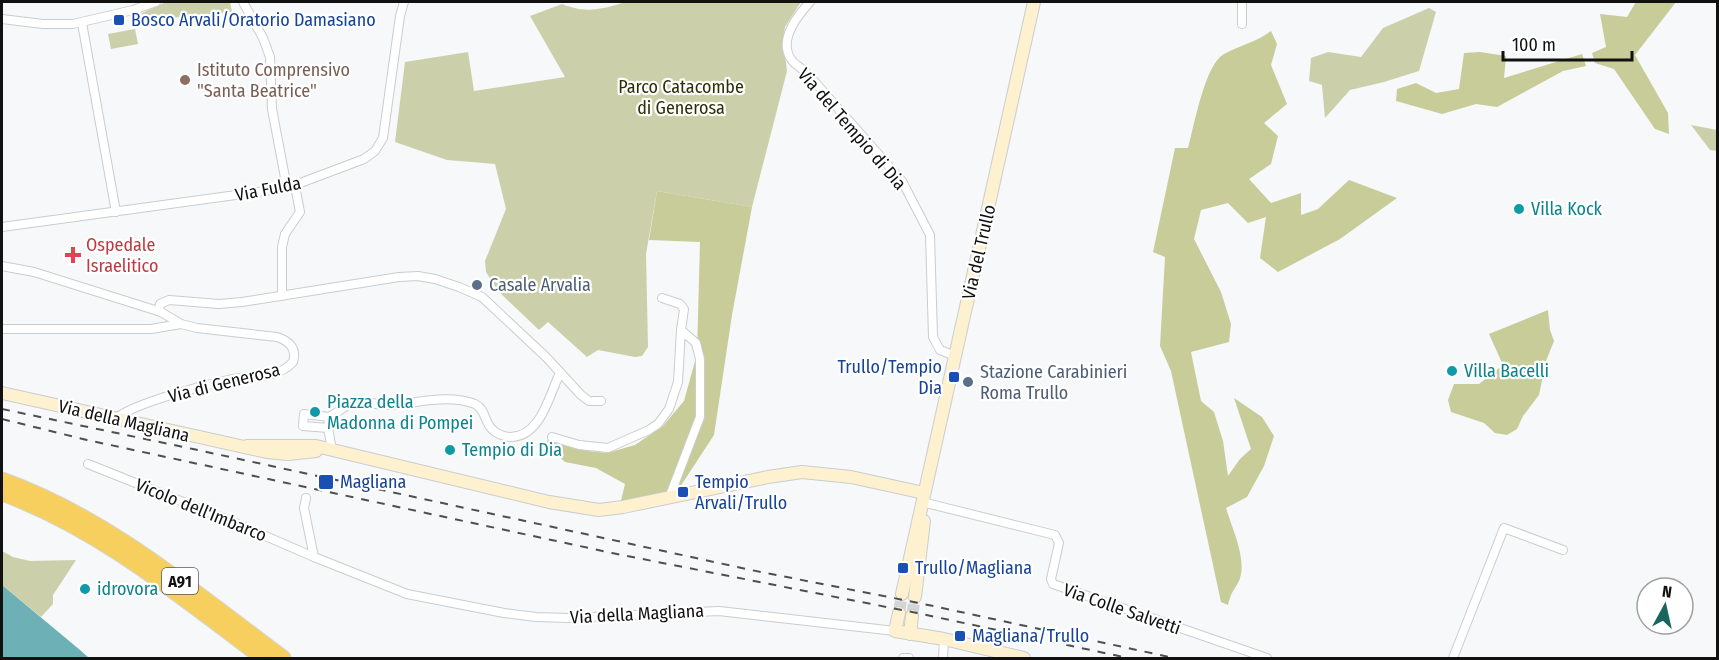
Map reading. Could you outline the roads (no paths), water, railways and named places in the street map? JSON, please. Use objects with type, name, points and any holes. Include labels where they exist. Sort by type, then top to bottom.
[{"type":"highway","name":"A91","points":[[2,480],[71,517],[126,542],[283,658]]},
{"type":"highway","name":"A91","points":[[2,493],[71,517],[263,658]]},
{"type":"main road","name":"Via del Trullo","points":[[902,594],[1034,2]]},
{"type":"main road","name":"Via della Magliana","points":[[2,393],[267,452],[284,454],[329,450]]},
{"type":"main road","points":[[329,450],[569,506],[610,510],[802,472],[851,477],[923,497]]},
{"type":"main road","name":"Via del Trullo","points":[[915,597],[923,536],[923,497]]},
{"type":"main road","points":[[895,631],[905,614],[910,634]]},
{"type":"main road","name":"Via della Magliana","points":[[895,631],[944,639],[1024,658]]},
{"type":"street","points":[[2,19],[60,25],[82,23],[156,2]]},
{"type":"street","points":[[243,2],[270,57],[272,109],[291,187],[300,212],[285,234],[282,247],[282,296]]},
{"type":"street","name":"Via Fulda","points":[[2,227],[291,187],[364,159],[380,145],[385,131],[400,16],[404,2]]},
{"type":"street","name":"Via del Tempio di Dia","points":[[810,2],[797,17],[790,31],[787,45],[789,56],[806,72],[904,184],[930,235],[933,337],[940,350],[955,356]]},
{"type":"street","points":[[1242,2],[1242,24]]},
{"type":"street","points":[[82,23],[116,212]]},
{"type":"street","points":[[2,266],[34,272],[161,312],[181,324]]},
{"type":"street","points":[[163,328],[168,325],[169,320],[159,309],[160,304],[169,300],[230,304],[399,277],[418,276],[472,291],[487,300],[585,398],[592,402],[601,402]]},
{"type":"street","points":[[552,436],[579,445],[608,448],[658,424],[669,409],[678,382],[684,309],[680,304],[662,298]]},
{"type":"street","name":"Via di Generosa","points":[[2,329],[163,328],[181,324],[280,338],[292,347],[294,359],[281,371],[226,380],[129,409],[115,419]]},
{"type":"street","points":[[669,498],[700,417],[700,359],[696,343],[681,330]]},
{"type":"street","points":[[328,428],[303,426],[304,414],[328,417],[361,400],[384,405],[426,400],[458,401],[476,404],[481,408],[487,422],[497,433],[513,437],[524,435],[541,417],[560,373]]},
{"type":"street","points":[[328,417],[329,450]]},
{"type":"street","name":"Vicolo dell'Imbarco","points":[[88,464],[315,557]]},
{"type":"street","name":"Via Colle Salvetti","points":[[923,497],[1052,534],[1059,543],[1051,579],[1053,584],[1267,658]]},
{"type":"street","points":[[306,498],[304,508],[315,557]]},
{"type":"street","points":[[1453,658],[1504,528],[1563,550]]},
{"type":"street","name":"Via della Magliana","points":[[315,557],[406,594],[504,614],[558,618],[719,611],[895,631]]},
{"type":"street","points":[[943,658],[944,639]]},
{"type":"street","points":[[903,658],[909,658]]},
{"type":"water","points":[[2,585],[80,650],[89,658],[2,658]]},
{"type":"tunnel","points":[[899,613],[902,594]]},
{"type":"tunnel","points":[[912,616],[915,597]]},
{"type":"railway","points":[[2,409],[751,570],[919,603],[1174,658]]},
{"type":"railway","points":[[2,419],[87,440],[612,553],[917,613],[1128,658]]},
{"type":"place","name":"Bosco Arvali/Oratorio Damasiano","points":[[119,20]]},
{"type":"place","name":"Istituto Comprensivo \"Santa Beatrice\"","points":[[185,80]]},
{"type":"place","name":"Villa Kock","points":[[1519,209]]},
{"type":"place","name":"Ospedale Israelitico","points":[[73,255]]},
{"type":"place","name":"Casale Arvalia","points":[[477,285]]},
{"type":"place","name":"Villa Bacelli","points":[[1452,371]]},
{"type":"place","name":"Trullo/Tempio Dia","points":[[954,377]]},
{"type":"place","name":"Stazione Carabinieri Roma Trullo","points":[[968,382]]},
{"type":"place","name":"Piazza della Madonna di Pompei","points":[[315,412]]},
{"type":"place","name":"Tempio di Dia","points":[[450,450]]},
{"type":"place","name":"Magliana","points":[[326,482]]},
{"type":"place","name":"Tempio Arvali/Trullo","points":[[683,492]]},
{"type":"place","name":"Trullo/Magliana","points":[[903,568]]},
{"type":"place","name":"idrovora","points":[[85,589]]},
{"type":"place","name":"Magliana/Trullo","points":[[960,636]]},
{"type":"park label","name":"Parco Catacombe di Generosa","points":[[681,97]]}]
